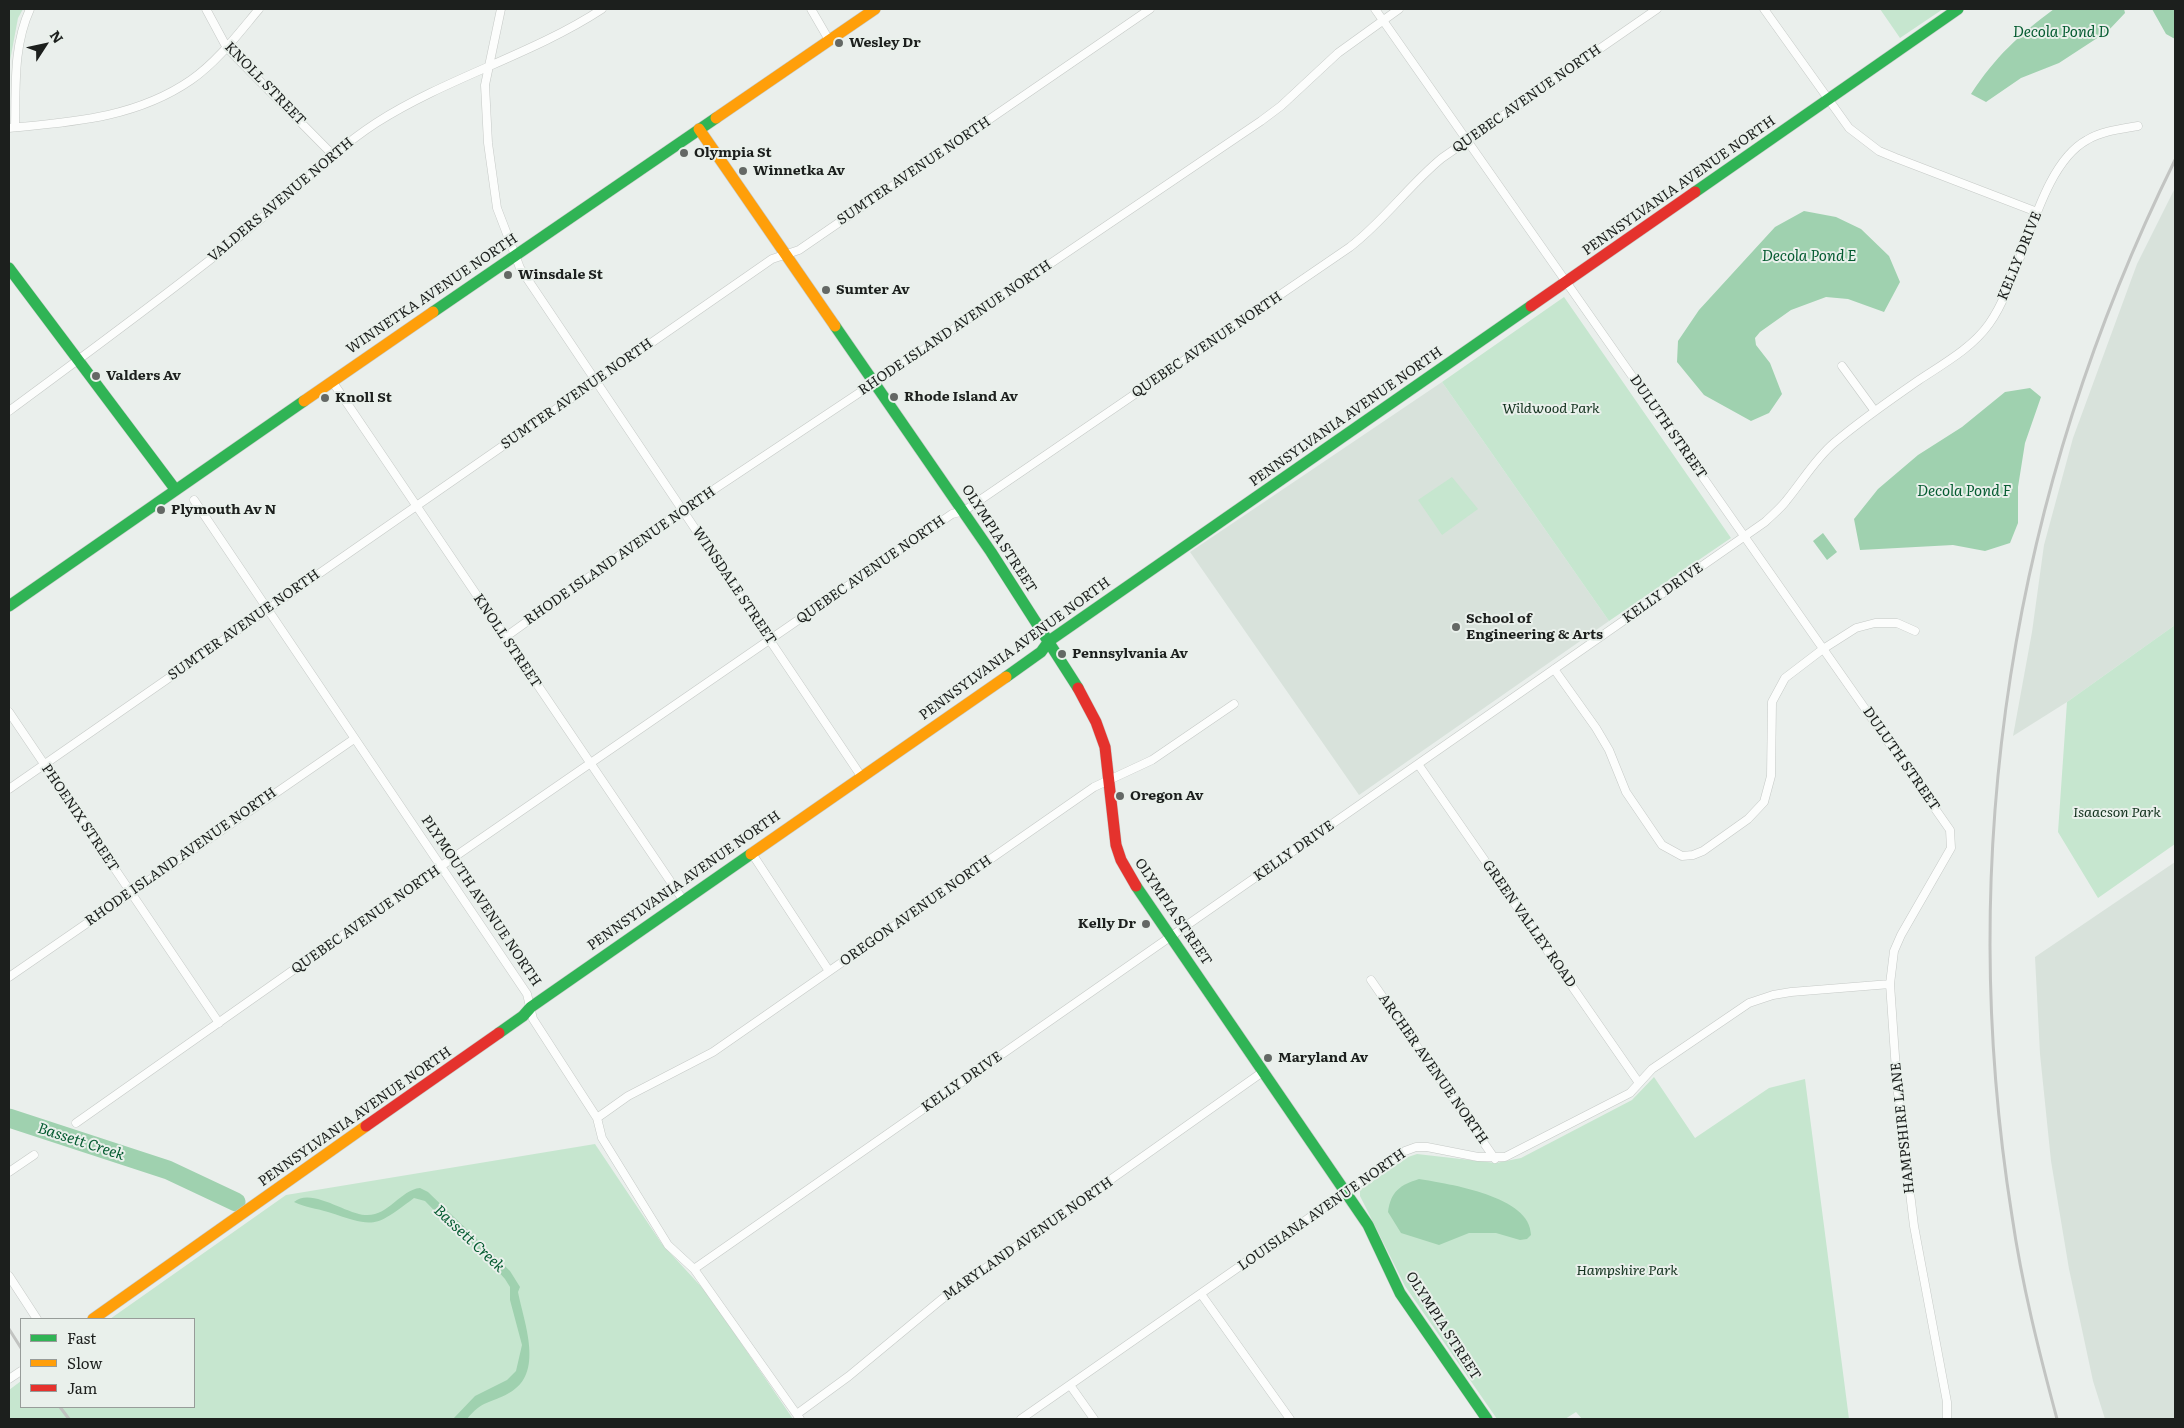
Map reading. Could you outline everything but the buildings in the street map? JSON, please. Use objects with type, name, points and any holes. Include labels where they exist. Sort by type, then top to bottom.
[{"type":"street","points":[[30,9],[18,49],[12,128],[65,124],[128,111],[162,97],[191,80],[227,48],[259,9]]},
{"type":"street","name":"KNOLL STREET","points":[[206,9],[227,48],[332,154]]},
{"type":"street","name":"WINSDALE STREET","points":[[501,9],[491,64],[485,85],[488,144],[497,208],[514,256],[520,268],[861,776]]},
{"type":"street","name":"VALDERS AVENUE NORTH","points":[[9,411],[216,255],[283,200],[332,154],[376,123],[415,100],[566,30],[602,9]]},
{"type":"street","points":[[811,9],[829,40]]},
{"type":"street","name":"WINNETKA AVENUE NORTH","points":[[9,606],[332,381],[875,9]]},
{"type":"street","name":"SUMTER AVENUE NORTH","points":[[9,789],[772,258],[798,250],[1150,9]]},
{"type":"street","name":"DULUTH STREET","points":[[1375,9],[1950,830],[1951,848]]},
{"type":"street","name":"RHODE ISLAND AVENUE NORTH","points":[[504,638],[683,510],[874,383],[1281,106],[1338,53],[1399,9]]},
{"type":"street","name":"QUEBEC AVENUE NORTH","points":[[76,1123],[952,514],[964,511],[1350,247],[1369,232],[1423,174],[1657,9]]},
{"type":"street","points":[[1764,9],[1849,128],[1879,151],[2037,212]]},
{"type":"street","name":"PENNSYLVANIA AVENUE NORTH","points":[[94,1318],[354,1138],[523,1016],[531,1007],[750,852],[1041,652],[1048,641],[1958,9]]},
{"type":"street","name":"KELLY DRIVE","points":[[694,1269],[1765,522],[1785,503],[1832,444],[1874,410],[1954,357],[1988,325],[2012,283],[2037,212],[2061,162],[2072,149],[2088,139],[2138,126]]},
{"type":"street","name":"OLYMPIA STREET","points":[[698,130],[964,511],[1048,641],[1087,705],[1102,736],[1106,752],[1114,842],[1120,859],[1368,1225],[1400,1293],[1487,1419]]},
{"type":"street","points":[[9,268],[176,489]]},
{"type":"street","points":[[1842,366],[1874,410]]},
{"type":"street","name":"KNOLL STREET","points":[[332,381],[683,900]]},
{"type":"street","name":"PLYMOUTH AVENUE NORTH","points":[[194,500],[527,994],[533,1019],[597,1118],[602,1138],[668,1245],[694,1269],[798,1416]]},
{"type":"street","points":[[1554,669],[1596,728],[1609,750],[1626,792],[1662,845],[1682,856],[1692,855],[1703,851],[1748,819],[1764,802],[1771,776],[1770,714],[1777,689],[1794,669],[1856,628],[1875,623],[1897,624],[1915,631]]},
{"type":"street","name":"OREGON AVENUE NORTH","points":[[597,1118],[628,1096],[713,1052],[1094,787],[1152,760],[1234,704]]},
{"type":"street","name":"PHOENIX STREET","points":[[9,712],[218,1023]]},
{"type":"street","name":"RHODE ISLAND AVENUE NORTH","points":[[9,977],[130,891],[354,739]]},
{"type":"street","name":"GREEN VALLEY ROAD","points":[[1418,764],[1638,1083]]},
{"type":"street","name":"HAMPSHIRE LANE","points":[[1947,1419],[1947,1402],[1913,1217],[1897,1085],[1890,984],[1894,952],[1901,935],[1951,848]]},
{"type":"street","points":[[750,852],[829,971]]},
{"type":"street","name":"ARCHER AVENUE NORTH","points":[[1371,980],[1495,1159]]},
{"type":"street","name":"LOUISIANA AVENUE NORTH","points":[[1022,1419],[1397,1156],[1416,1147],[1495,1159],[1518,1152],[1630,1093],[1652,1069],[1748,1003],[1773,994],[1890,984]]},
{"type":"street","name":"MARYLAND AVENUE NORTH","points":[[798,1416],[942,1299],[1264,1071]]},
{"type":"street","points":[[9,1172],[34,1155]]},
{"type":"street","points":[[9,1276],[37,1318]]},
{"type":"street","points":[[1202,1294],[1290,1419]]},
{"type":"street","points":[[9,1379],[20,1371]]},
{"type":"street","points":[[1070,1385],[1094,1419]]},
{"type":"shaded area","points":[[2175,188],[2175,625],[2067,702],[2013,736],[2032,632],[2044,545],[2073,438],[2137,264]]},
{"type":"shaded area","points":[[1442,382],[1609,621],[1359,795],[1190,552]]},
{"type":"shaded area","points":[[2175,862],[2175,1419],[2105,1419],[2093,1381],[2069,1269],[2051,1161],[2040,1054],[2035,957]]},
{"type":"green space","points":[[9,9],[23,9],[18,18],[9,66]]},
{"type":"green space","points":[[1880,9],[1943,9],[1900,38]]},
{"type":"green space","name":"Wildwood Park","points":[[1564,297],[1731,538],[1609,621],[1442,382]]},
{"type":"green space","points":[[1452,477],[1478,509],[1442,535],[1418,500]]},
{"type":"green space","name":"Isaacson Park","points":[[2175,625],[2175,844],[2098,898],[2058,832],[2067,702]]},
{"type":"green space","name":"Hampshire Park","points":[[1654,1077],[1695,1138],[1769,1088],[1805,1079],[1849,1419],[1582,1419],[1576,1412],[1565,1419],[1497,1419],[1405,1286],[1360,1196],[1360,1190],[1408,1157],[1417,1154],[1496,1163],[1521,1158],[1632,1100]]},
{"type":"green space","points":[[595,1144],[662,1244],[707,1293],[793,1419],[9,1419],[9,1390],[20,1382],[20,1408],[195,1408],[195,1318],[111,1318],[286,1195]]},
{"type":"water","name":"Decola Pond D","points":[[2054,9],[2124,9],[2125,13],[2108,31],[2059,63],[2021,78],[1986,102],[1971,94],[1989,68],[2008,47]]},
{"type":"water","points":[[2152,9],[2175,9],[2175,39],[2166,34]]},
{"type":"water","name":"Decola Pond E","points":[[1804,211],[1836,217],[1861,229],[1889,256],[1900,282],[1884,312],[1848,299],[1826,297],[1791,310],[1760,332],[1755,338],[1756,345],[1770,363],[1782,394],[1769,413],[1751,421],[1704,395],[1677,362],[1678,341],[1699,310],[1775,227]]},
{"type":"water","name":"Decola Pond F","points":[[2030,388],[2041,397],[2025,443],[2018,487],[2018,523],[2010,543],[1985,551],[1953,545],[1860,550],[1854,519],[1878,489],[1918,455],[1962,427],[2005,392]]},
{"type":"water","points":[[1823,533],[1837,552],[1827,560],[1813,541]]},
{"type":"water","points":[[1419,1179],[1449,1184],[1486,1194],[1503,1201],[1518,1210],[1527,1222],[1531,1235],[1527,1239],[1520,1240],[1496,1233],[1469,1233],[1439,1245],[1401,1233],[1388,1212],[1391,1199],[1402,1187]]},
{"type":"water","points":[[420,1188],[428,1192],[510,1271],[520,1287],[518,1292],[529,1347],[529,1361],[526,1374],[520,1384],[509,1393],[477,1408],[467,1419],[453,1419],[475,1396],[507,1380],[516,1371],[522,1345],[510,1300],[510,1287],[505,1279],[489,1261],[457,1234],[425,1201],[414,1198],[390,1215],[373,1222],[356,1220],[294,1202],[301,1198],[319,1199],[357,1214],[365,1215],[380,1212],[406,1193]]},
{"type":"waterway","name":"Bassett Creek","points":[[9,1118],[168,1170],[236,1202]]},
{"type":"railway","points":[[2057,1419],[2032,1318],[2016,1242],[1996,1080],[1990,944],[1995,809],[2011,676],[2037,544],[2073,413],[2119,285],[2175,160]]},
{"type":"railway","points":[[9,1329],[20,1346]]},
{"type":"railway","points":[[61,1408],[69,1419]]},
{"type":"traffic: fast","points":[[1695,192],[1958,9]]},
{"type":"traffic: fast","points":[[433,312],[716,118]]},
{"type":"traffic: fast","points":[[9,268],[175,489]]},
{"type":"traffic: fast","points":[[1006,677],[1041,652],[1049,641],[1531,306]]},
{"type":"traffic: fast","points":[[835,326],[991,552],[1078,688]]},
{"type":"traffic: fast","points":[[9,606],[304,401]]},
{"type":"traffic: fast","points":[[499,1033],[523,1016],[531,1007],[751,854]]},
{"type":"traffic: fast","points":[[1136,886],[1368,1225],[1400,1293],[1487,1419]]},
{"type":"traffic: slow","points":[[716,118],[875,9]]},
{"type":"traffic: slow","points":[[699,129],[835,326]]},
{"type":"traffic: slow","points":[[304,401],[433,312]]},
{"type":"traffic: slow","points":[[751,854],[1006,677]]},
{"type":"traffic: slow","points":[[94,1318],[366,1126]]},
{"type":"traffic: jam","points":[[1531,306],[1695,192]]},
{"type":"traffic: jam","points":[[1078,688],[1096,722],[1105,747],[1116,845],[1121,860],[1136,886]]},
{"type":"traffic: jam","points":[[366,1126],[499,1033]]},
{"type":"place","name":"Wesley Dr","points":[[839,43]]},
{"type":"place","name":"Olympia St","points":[[684,153]]},
{"type":"place","name":"Winnetka Av","points":[[743,171]]},
{"type":"place","name":"Winsdale St","points":[[508,275]]},
{"type":"place","name":"Sumter Av","points":[[826,290]]},
{"type":"place","name":"Valders Av","points":[[96,376]]},
{"type":"place","name":"Rhode Island Av","points":[[894,397]]},
{"type":"place","name":"Knoll St","points":[[325,398]]},
{"type":"place","name":"Plymouth Av N","points":[[161,510]]},
{"type":"place","name":"School of Engineering & Arts","points":[[1456,627]]},
{"type":"place","name":"Pennsylvania Av","points":[[1062,654]]},
{"type":"place","name":"Oregon Av","points":[[1120,796]]},
{"type":"place","name":"Kelly Dr","points":[[1146,924]]},
{"type":"place","name":"Maryland Av","points":[[1268,1058]]}]
